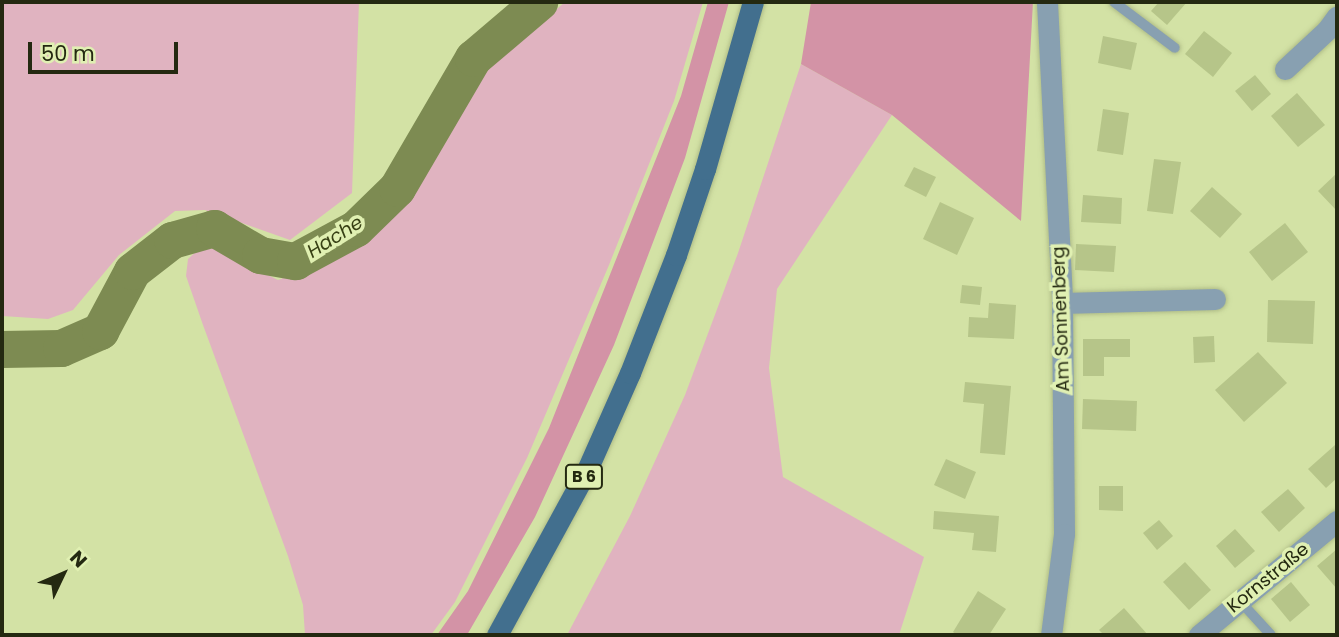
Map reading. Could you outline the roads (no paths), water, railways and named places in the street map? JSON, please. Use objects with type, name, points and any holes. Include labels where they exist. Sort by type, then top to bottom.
[{"type":"main road","name":"B 6","points":[[497,635],[587,470],[630,373],[676,254],[705,169],[753,2]]},
{"type":"street","name":"Am Sonnenberg","points":[[1047,2],[1062,303],[1064,534],[1051,635]]},
{"type":"street","points":[[1285,69],[1328,30],[1337,16]]},
{"type":"street","points":[[1062,303],[1215,299]]},
{"type":"street","name":"Kornstraße","points":[[1199,635],[1337,522]]},
{"type":"lane","points":[[1114,2],[1175,48]]},
{"type":"lane","points":[[1239,600],[1271,635]]},
{"type":"waterway","name":"Hache","points":[[2,349],[61,348],[100,331],[132,271],[172,240],[214,228],[260,255],[295,261],[356,228],[397,188],[473,58],[539,2]]}]
